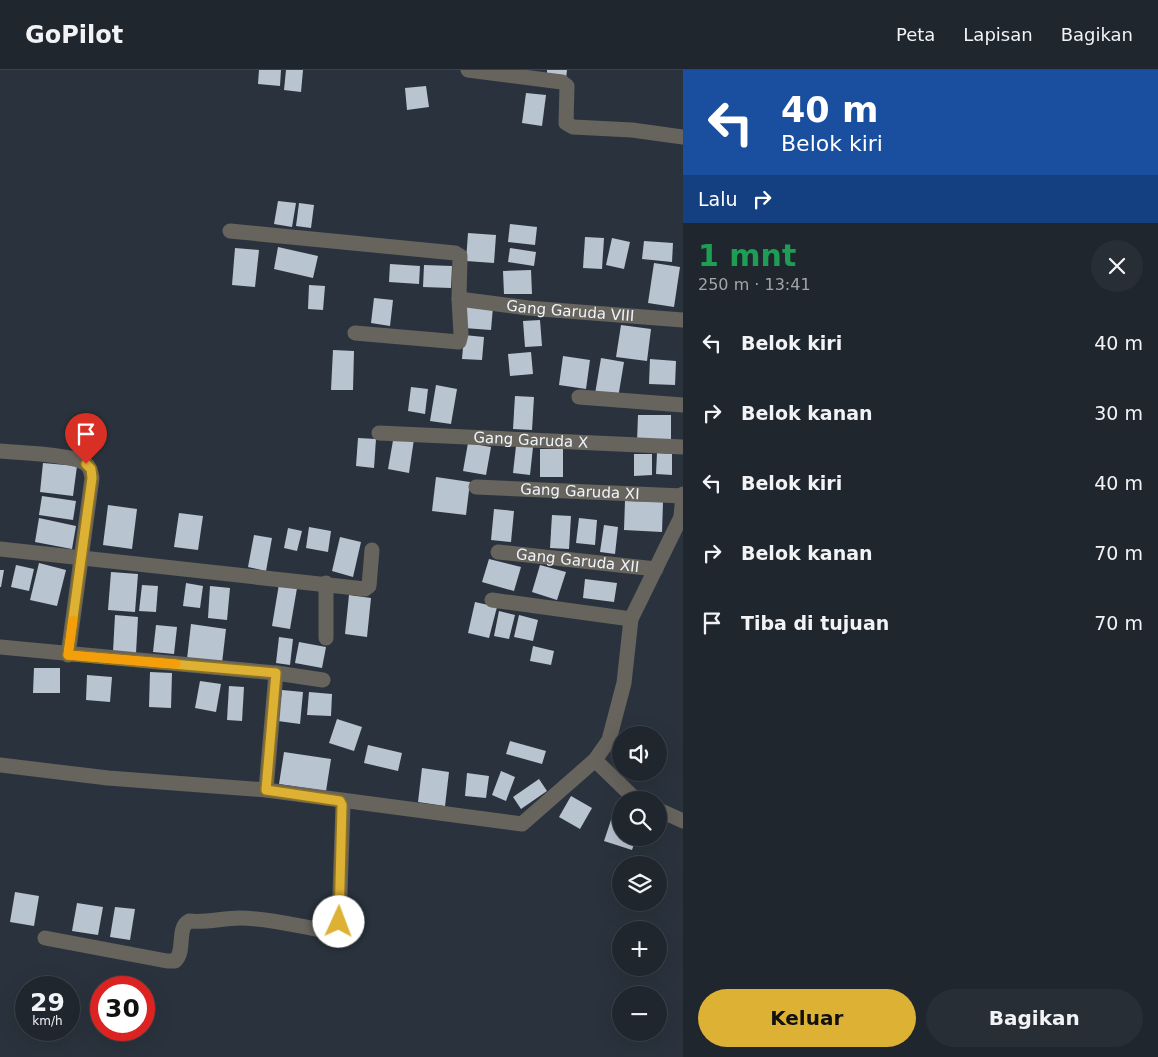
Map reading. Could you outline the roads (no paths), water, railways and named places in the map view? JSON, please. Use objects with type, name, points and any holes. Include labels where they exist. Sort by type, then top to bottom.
[{"type":"street","points":[[468,70],[562,82],[567,86],[566,123],[573,127],[632,130],[683,137]]},
{"type":"street","points":[[230,231],[455,253],[460,256],[459,299],[461,334],[459,342],[355,334]]},
{"type":"street","name":"Gang Garuda VIII","points":[[459,299],[528,308],[683,320]]},
{"type":"street","points":[[579,397],[683,405]]},
{"type":"street","name":"Gang Garuda X","points":[[379,433],[683,447]]},
{"type":"street","points":[[0,451],[74,459],[86,464],[91,469],[92,478],[68,655]]},
{"type":"street","name":"Gang Garuda XI","points":[[476,487],[683,495]]},
{"type":"street","points":[[0,765],[108,778],[266,790],[522,824],[595,760],[609,740],[624,683],[631,619],[656,569],[677,542],[683,495]]},
{"type":"street","points":[[0,549],[368,588],[372,550]]},
{"type":"street","name":"Gang Garuda XII","points":[[498,552],[656,569]]},
{"type":"street","points":[[326,584],[326,638]]},
{"type":"street","points":[[492,600],[631,619]]},
{"type":"street","points":[[0,648],[276,673],[324,680]]},
{"type":"street","points":[[266,790],[276,673]]},
{"type":"street","points":[[595,760],[627,791]]},
{"type":"street","points":[[45,938],[175,961],[179,956],[183,928],[189,921],[202,922],[241,918],[330,931],[336,930],[339,913],[342,805],[340,801]]},
{"type":"street","points":[[667,814],[683,821]]}]
